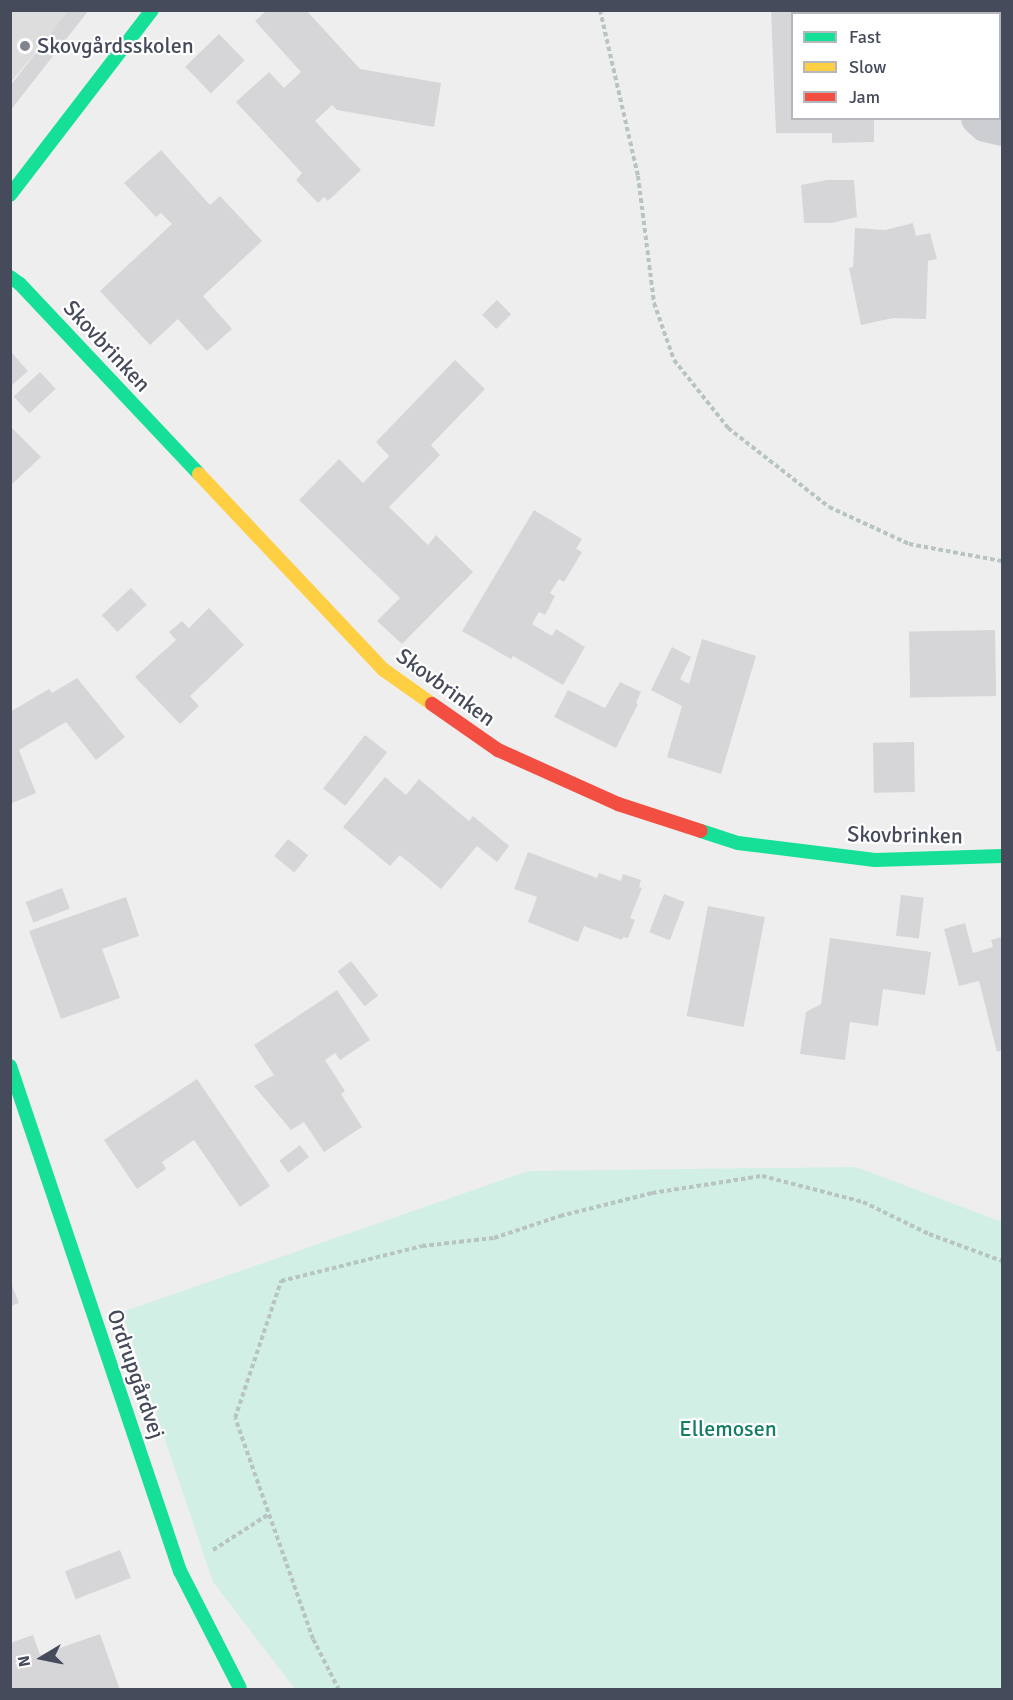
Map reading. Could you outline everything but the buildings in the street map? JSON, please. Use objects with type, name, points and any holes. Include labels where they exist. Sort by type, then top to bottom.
[{"type":"street","points":[[10,195],[153,10]]},
{"type":"street","points":[[980,120],[1002,129]]},
{"type":"street","name":"Skovbrinken","points":[[10,277],[384,670],[498,750],[618,804],[738,843],[875,860],[1002,856]]},
{"type":"street","name":"Ordrupgårdvej","points":[[10,1066],[180,1571],[240,1688]]},
{"type":"path","points":[[600,10],[638,176],[654,303],[674,360],[728,428],[829,507],[909,544],[1002,561]]},
{"type":"path","points":[[339,1689],[313,1639],[235,1418],[281,1281],[422,1246],[494,1238],[560,1216],[652,1193],[762,1176],[863,1202],[929,1234],[1002,1261]]},
{"type":"path","points":[[180,1571],[269,1514]]},
{"type":"shaded area","name":"Skovgårdsskolen","points":[[11,11],[70,11],[11,82]]},
{"type":"green space","name":"Ellemosen","points":[[856,1167],[1002,1222],[1002,1689],[295,1689],[213,1582],[122,1312],[528,1171]]},
{"type":"traffic: fast","points":[[10,195],[152,10]]},
{"type":"traffic: fast","points":[[10,277],[20,284],[199,474]]},
{"type":"traffic: fast","points":[[701,831],[738,843],[875,860],[1002,856]]},
{"type":"traffic: fast","points":[[10,1066],[180,1571],[240,1688]]},
{"type":"traffic: slow","points":[[199,474],[384,670],[432,704]]},
{"type":"traffic: jam","points":[[432,704],[498,750],[618,804],[701,831]]},
{"type":"place","name":"Skovgårdsskolen","points":[[25,46]]}]
